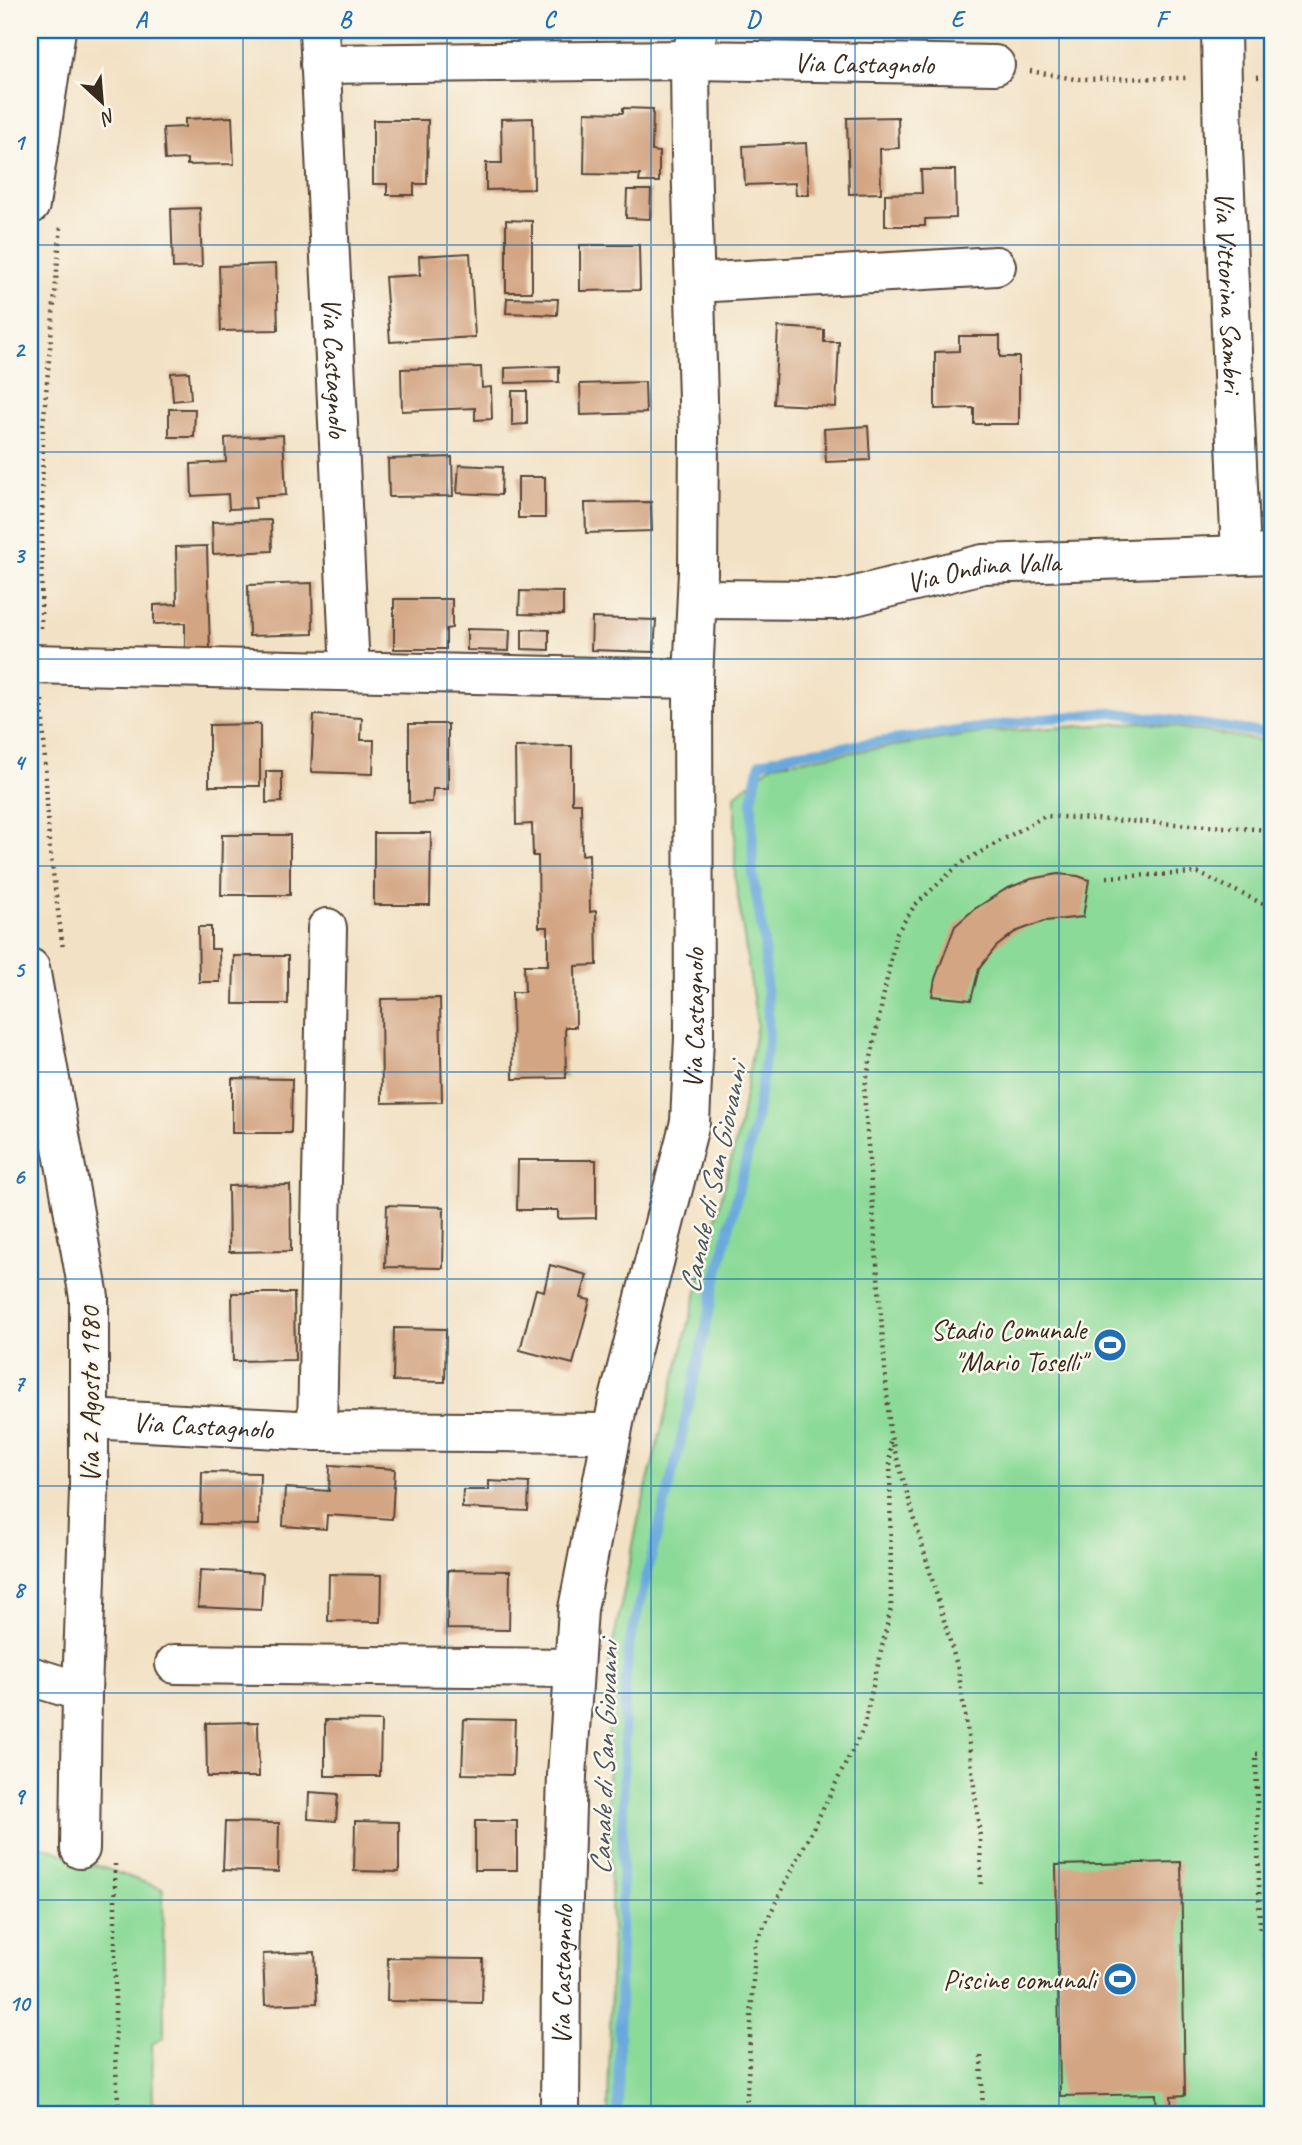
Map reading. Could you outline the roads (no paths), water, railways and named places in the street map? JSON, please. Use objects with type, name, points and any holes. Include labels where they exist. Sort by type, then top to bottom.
[{"type":"street","points":[[30,205],[56,30]]},
{"type":"street","name":"Via Vittorina Sambri","points":[[1222,30],[1223,149],[1257,554]]},
{"type":"street","name":"Via Castagnolo","points":[[561,2115],[561,1960],[566,1790],[578,1609],[617,1407],[690,1122],[694,1038],[693,679],[699,435],[694,45]]},
{"type":"street","name":"Via Castagnolo","points":[[350,670],[319,47],[694,45],[995,65]]},
{"type":"street","points":[[695,283],[996,266]]},
{"type":"street","name":"Via Ondina Valla","points":[[697,599],[839,600],[983,564],[1257,554]]},
{"type":"street","points":[[30,664],[693,679]]},
{"type":"street","points":[[317,1431],[327,928]]},
{"type":"street","name":"Via 2 Agosto 1980","points":[[30,968],[42,1099],[89,1297],[89,1491],[80,1849]]},
{"type":"street","name":"Via Castagnolo","points":[[89,1419],[317,1431],[612,1433]]},
{"type":"street","points":[[175,1664],[575,1668]]},
{"type":"street","points":[[30,1676],[82,1692]]},
{"type":"waterway","name":"Canale di San Giovanni","points":[[618,2115],[625,1690],[629,1646],[755,1125],[769,1035],[764,942],[753,875],[752,800],[760,763],[792,754],[1111,712],[1272,734]]},
{"type":"place","name":"Stadio Comunale \"Mario Toselli\"","points":[[1110,1345]]},
{"type":"place","name":"Piscine comunali","points":[[1120,1979]]}]
